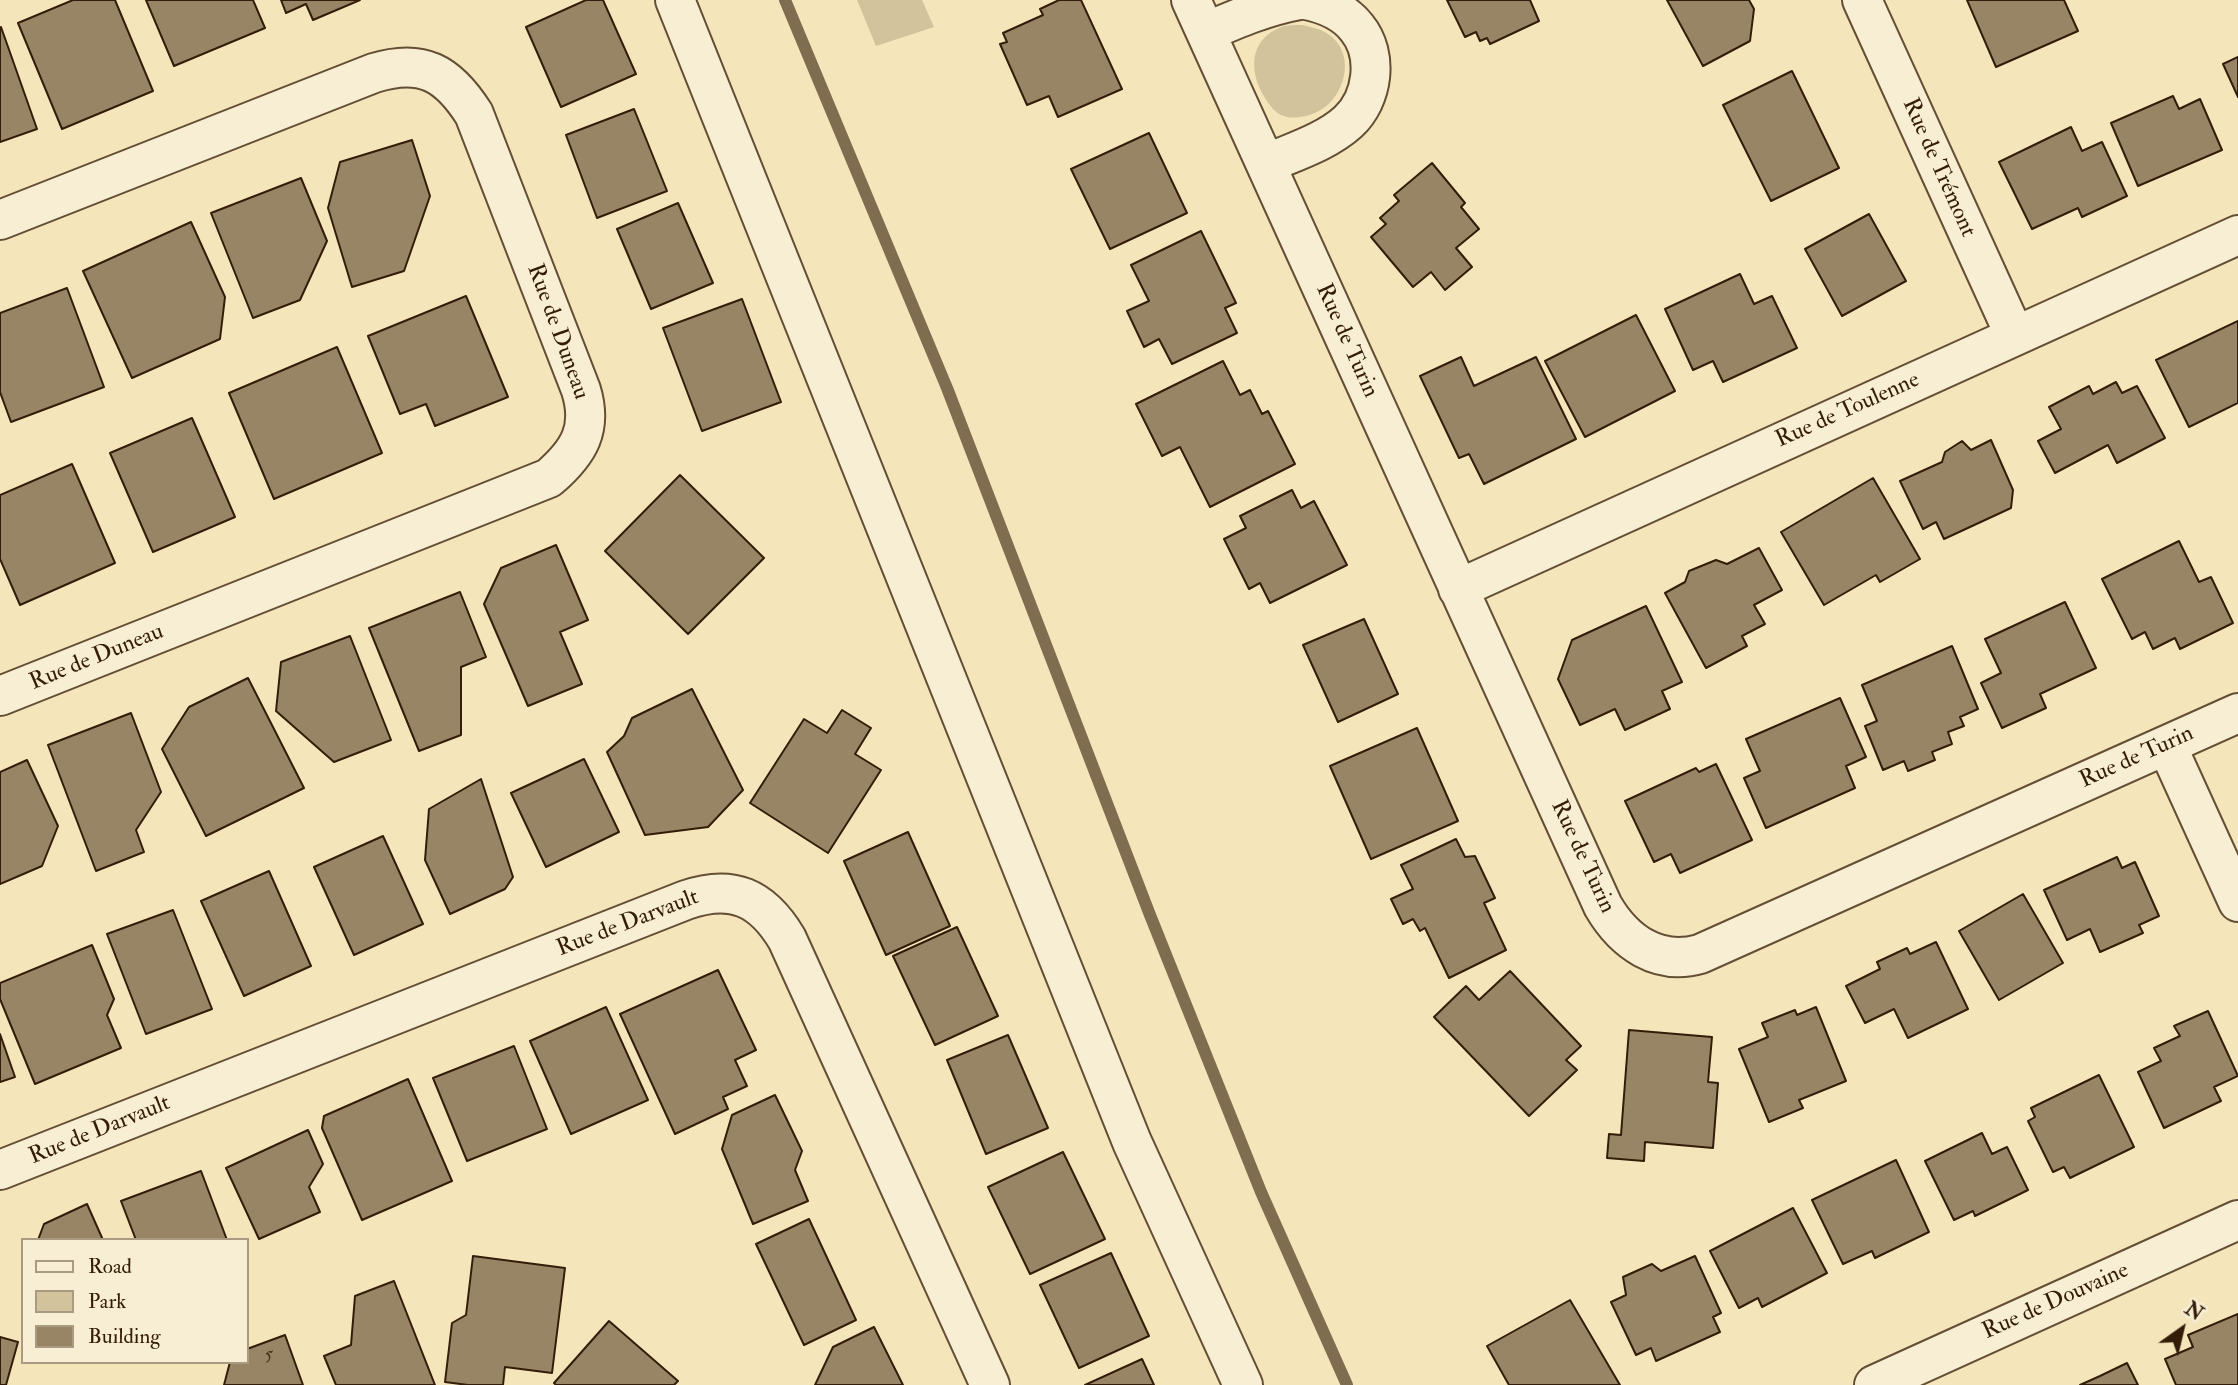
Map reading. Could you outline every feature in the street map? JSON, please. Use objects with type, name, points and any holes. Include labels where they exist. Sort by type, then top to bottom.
[{"type":"street","points":[[675,0],[1132,1142],[1243,1385]]},
{"type":"street","name":"Rue de Turin","points":[[1299,0],[1250,13],[1199,16],[1603,906],[1626,937],[1663,956],[1682,959],[1700,954],[2238,713]]},
{"type":"street","points":[[1266,164],[1336,131],[1361,107],[1370,85],[1371,66],[1367,46],[1358,28],[1342,13],[1325,4],[1306,0]]},
{"type":"street","name":"Rue de Trémont","points":[[1862,0],[2015,336]]},
{"type":"street","name":"Rue de Duneau","points":[[0,220],[394,66],[415,66],[433,72],[450,82],[474,114],[581,390],[586,418],[583,436],[576,451],[549,478],[0,696]]},
{"type":"street","name":"Rue de Toulenne","points":[[1458,589],[2238,235]]},
{"type":"street","points":[[2167,746],[2238,902]]},
{"type":"street","name":"Rue de Darvault","points":[[0,1170],[686,900],[724,892],[745,898],[763,908],[777,922],[787,939],[990,1385]]},
{"type":"street","name":"Rue de Douvaine","points":[[1874,1385],[2238,1220]]},
{"type":"green space","points":[[857,0],[922,0],[934,27],[876,46]]},
{"type":"green space","points":[[1302,25],[1321,30],[1338,44],[1344,60],[1344,78],[1341,87],[1327,106],[1310,115],[1290,117],[1276,112],[1265,98],[1256,78],[1255,58],[1262,40],[1270,33],[1283,26]]},
{"type":"building","points":[[73,0],[115,0],[153,91],[62,129],[18,23]]},
{"type":"building","points":[[146,0],[253,0],[265,28],[174,66]]},
{"type":"building","points":[[281,0],[360,0],[313,20],[306,4],[286,13]]},
{"type":"building","points":[[586,0],[603,0],[636,74],[561,107],[526,27]]},
{"type":"building","points":[[1059,0],[1081,0],[1122,89],[1058,117],[1049,96],[1027,105],[1000,44],[1007,42],[1003,33],[1043,15],[1040,9]]},
{"type":"building","points":[[1447,0],[1530,0],[1539,21],[1490,44],[1487,38],[1480,41],[1476,32],[1465,37]]},
{"type":"building","points":[[1667,0],[1749,0],[1754,9],[1750,41],[1703,66]]},
{"type":"building","points":[[1967,0],[2064,0],[2078,31],[1996,67]]},
{"type":"building","points":[[0,28],[37,129],[0,142]]},
{"type":"building","points":[[2238,57],[2238,97],[2223,64]]},
{"type":"building","points":[[1792,71],[1839,168],[1771,201],[1723,105]]},
{"type":"building","points":[[2173,96],[2179,109],[2200,99],[2222,150],[2138,186],[2111,123]]},
{"type":"building","points":[[634,109],[667,191],[597,218],[566,135]]},
{"type":"building","points":[[2071,127],[2082,151],[2102,142],[2127,196],[2082,217],[2078,208],[2032,229],[1999,162]]},
{"type":"building","points":[[1149,133],[1187,213],[1110,249],[1071,169]]},
{"type":"building","points":[[412,140],[430,196],[404,271],[352,287],[328,208],[340,162]]},
{"type":"building","points":[[1432,163],[1465,203],[1461,207],[1479,229],[1456,248],[1472,267],[1445,290],[1431,272],[1413,287],[1371,237],[1386,224],[1380,218],[1399,201],[1394,195]]},
{"type":"building","points":[[301,178],[327,241],[300,300],[253,318],[211,213]]},
{"type":"building","points":[[678,203],[713,283],[651,309],[617,229]]},
{"type":"building","points":[[1869,214],[1906,281],[1842,316],[1805,249]]},
{"type":"building","points":[[191,222],[225,297],[220,339],[132,378],[83,271]]},
{"type":"building","points":[[1201,231],[1236,303],[1225,308],[1237,333],[1172,364],[1159,339],[1144,347],[1127,311],[1149,301],[1131,265]]},
{"type":"building","points":[[1740,274],[1754,304],[1772,296],[1797,348],[1723,382],[1713,361],[1693,370],[1665,309]]},
{"type":"building","points":[[67,288],[104,387],[11,422],[0,392],[0,313]]},
{"type":"building","points":[[466,296],[508,397],[435,426],[426,404],[400,414],[368,336]]},
{"type":"building","points":[[742,299],[781,402],[702,431],[663,328]]},
{"type":"building","points":[[1636,315],[1675,391],[1585,437],[1545,361]]},
{"type":"building","points":[[2238,321],[2238,403],[2189,427],[2156,360]]},
{"type":"building","points":[[337,347],[382,453],[274,499],[229,393]]},
{"type":"building","points":[[1461,357],[1474,386],[1536,357],[1576,439],[1484,484],[1469,454],[1459,458],[1420,376]]},
{"type":"building","points":[[1223,361],[1240,395],[1250,390],[1262,414],[1268,411],[1295,464],[1210,507],[1180,447],[1162,456],[1136,404]]},
{"type":"building","points":[[2116,382],[2122,393],[2137,386],[2165,438],[2117,463],[2108,445],[2055,473],[2038,441],[2061,429],[2049,407],[2089,386],[2093,394]]},
{"type":"building","points":[[192,418],[235,517],[153,552],[110,453]]},
{"type":"building","points":[[1991,440],[2013,490],[2011,508],[1944,539],[1936,522],[1923,529],[1900,481],[1942,462],[1945,452],[1962,441],[1971,450]]},
{"type":"building","points":[[72,464],[115,563],[20,605],[0,559],[0,495]]},
{"type":"building","points":[[680,475],[764,558],[688,634],[605,551]]},
{"type":"building","points":[[1873,478],[1920,559],[1880,582],[1876,575],[1824,605],[1781,532]]},
{"type":"building","points":[[1292,490],[1301,508],[1314,501],[1347,565],[1270,603],[1260,583],[1249,589],[1224,539],[1246,528],[1240,516]]},
{"type":"building","points":[[2179,541],[2199,582],[2211,577],[2233,623],[2180,649],[2175,638],[2153,649],[2145,632],[2132,639],[2102,579]]},
{"type":"building","points":[[556,545],[588,620],[560,632],[582,684],[528,706],[484,604],[501,568]]},
{"type":"building","points":[[1759,548],[1782,590],[1754,605],[1765,624],[1742,636],[1747,646],[1706,668],[1665,593],[1685,582],[1689,571],[1716,560],[1727,564]]},
{"type":"building","points":[[460,592],[486,657],[461,667],[461,735],[419,751],[369,628]]},
{"type":"building","points":[[2065,602],[2096,668],[2040,694],[2046,708],[2002,728],[1981,683],[2001,673],[1985,639]]},
{"type":"building","points":[[1646,606],[1682,682],[1662,691],[1670,709],[1625,730],[1615,709],[1580,725],[1558,679],[1572,640]]},
{"type":"building","points":[[1364,619],[1398,694],[1338,722],[1303,645]]},
{"type":"building","points":[[350,636],[391,740],[334,762],[276,711],[281,662]]},
{"type":"building","points":[[1952,646],[1978,709],[1960,717],[1964,726],[1948,732],[1952,744],[1932,752],[1935,760],[1908,771],[1904,761],[1883,770],[1865,726],[1877,721],[1862,685]]},
{"type":"building","points":[[248,678],[304,788],[206,836],[162,749],[189,707]]},
{"type":"building","points":[[692,689],[743,790],[708,827],[645,835],[607,752],[624,736],[632,718]]},
{"type":"building","points":[[1840,698],[1866,757],[1846,766],[1855,788],[1766,828],[1744,778],[1760,771],[1746,739]]},
{"type":"building","points":[[842,710],[871,728],[855,754],[881,770],[828,853],[750,803],[804,719],[827,733]]},
{"type":"building","points":[[131,713],[161,792],[136,830],[144,852],[96,871],[48,745]]},
{"type":"building","points":[[1417,728],[1458,821],[1371,859],[1330,766]]},
{"type":"building","points":[[584,759],[619,832],[546,867],[511,793]]},
{"type":"building","points":[[27,760],[58,826],[42,866],[0,884],[0,772]]},
{"type":"building","points":[[1716,764],[1752,840],[1680,873],[1671,854],[1654,862],[1625,801],[1696,768],[1699,772]]},
{"type":"building","points":[[481,779],[513,877],[505,889],[450,914],[425,860],[429,809]]},
{"type":"building","points":[[908,832],[950,926],[886,955],[844,861]]},
{"type":"building","points":[[383,836],[423,924],[354,955],[314,867]]},
{"type":"building","points":[[1456,839],[1465,857],[1475,856],[1495,898],[1484,903],[1506,950],[1449,978],[1425,928],[1420,931],[1413,919],[1403,924],[1391,899],[1413,889],[1401,865]]},
{"type":"building","points":[[2117,857],[2122,868],[2135,862],[2159,916],[2139,925],[2143,933],[2100,952],[2090,929],[2067,940],[2044,890]]},
{"type":"building","points":[[269,871],[311,966],[244,996],[201,901]]},
{"type":"building","points":[[2023,894],[2063,963],[1999,1000],[1959,931]]},
{"type":"building","points":[[173,910],[212,1009],[146,1034],[107,934]]},
{"type":"building","points":[[957,927],[998,1016],[935,1045],[893,956]]},
{"type":"building","points":[[1936,942],[1968,1009],[1908,1038],[1894,1009],[1865,1023],[1846,986],[1880,969],[1877,962],[1907,948],[1910,954]]},
{"type":"building","points":[[92,945],[114,999],[107,1015],[121,1048],[35,1084],[0,999],[0,983]]},
{"type":"building","points":[[718,970],[756,1050],[735,1060],[747,1086],[723,1097],[728,1109],[675,1134],[620,1014]]},
{"type":"building","points":[[1510,971],[1581,1046],[1566,1060],[1577,1070],[1529,1116],[1434,1017],[1466,986],[1479,1000]]},
{"type":"building","points":[[606,1007],[648,1100],[571,1134],[530,1041]]},
{"type":"building","points":[[1816,1007],[1846,1081],[1799,1100],[1803,1108],[1769,1122],[1739,1049],[1768,1037],[1762,1023],[1795,1010],[1797,1015]]},
{"type":"building","points":[[2208,1011],[2238,1076],[2214,1087],[2221,1101],[2164,1128],[2138,1072],[2161,1061],[2154,1048],[2180,1036],[2174,1026]]},
{"type":"building","points":[[1629,1030],[1712,1037],[1708,1082],[1718,1083],[1713,1148],[1645,1142],[1644,1161],[1607,1158],[1609,1134],[1621,1135]]},
{"type":"building","points":[[0,1034],[15,1077],[0,1082]]},
{"type":"building","points":[[1008,1035],[1048,1128],[986,1154],[947,1060]]},
{"type":"building","points":[[514,1046],[547,1129],[467,1161],[433,1078]]},
{"type":"building","points":[[2099,1075],[2134,1147],[2070,1178],[2064,1167],[2053,1172],[2028,1121],[2035,1117],[2031,1108]]},
{"type":"building","points":[[408,1079],[452,1181],[362,1220],[322,1128],[324,1116]]},
{"type":"building","points":[[775,1095],[802,1151],[795,1170],[808,1201],[753,1224],[722,1149],[732,1115]]},
{"type":"building","points":[[308,1130],[323,1164],[309,1187],[320,1212],[259,1239],[226,1168]]},
{"type":"building","points":[[1982,1133],[1992,1154],[2007,1147],[2028,1190],[1975,1216],[1973,1211],[1954,1220],[1925,1161]]},
{"type":"building","points":[[1063,1152],[1105,1239],[1030,1274],[988,1187]]},
{"type":"building","points":[[1896,1160],[1929,1232],[1875,1258],[1872,1251],[1843,1264],[1812,1200]]},
{"type":"building","points":[[201,1171],[226,1238],[135,1238],[121,1201]]},
{"type":"building","points":[[87,1204],[102,1238],[39,1238],[44,1224]]},
{"type":"building","points":[[1793,1208],[1827,1273],[1762,1307],[1758,1298],[1739,1308],[1710,1251]]},
{"type":"building","points":[[809,1219],[856,1320],[804,1345],[756,1244]]},
{"type":"building","points":[[1111,1253],[1149,1336],[1079,1368],[1040,1285]]},
{"type":"building","points":[[473,1256],[565,1268],[552,1373],[505,1367],[503,1385],[445,1382],[452,1323],[466,1315]]},
{"type":"building","points":[[1695,1256],[1721,1313],[1713,1317],[1720,1332],[1656,1361],[1651,1348],[1636,1355],[1611,1302],[1626,1295],[1623,1277],[1652,1264],[1661,1271]]},
{"type":"building","points":[[394,1281],[435,1385],[336,1385],[324,1356],[351,1345],[355,1296]]},
{"type":"building","points":[[1570,1300],[1620,1385],[1509,1385],[1487,1346]]},
{"type":"building","points":[[2238,1314],[2238,1385],[2176,1385],[2165,1359],[2193,1347],[2188,1335]]},
{"type":"building","points":[[609,1321],[678,1381],[674,1385],[556,1385],[554,1383]]},
{"type":"building","points":[[874,1327],[903,1385],[815,1385],[833,1347]]},
{"type":"building","points":[[285,1335],[303,1385],[224,1385],[229,1364],[248,1364],[248,1349]]},
{"type":"building","points":[[0,1337],[18,1342],[6,1385],[0,1385]]},
{"type":"building","points":[[1142,1359],[1154,1385],[1085,1385]]},
{"type":"building","points":[[2127,1363],[2138,1385],[2080,1385],[2100,1376]]},
{"type":"waterway","points":[[785,0],[947,388],[1150,915],[1261,1192],[1347,1385]]}]
